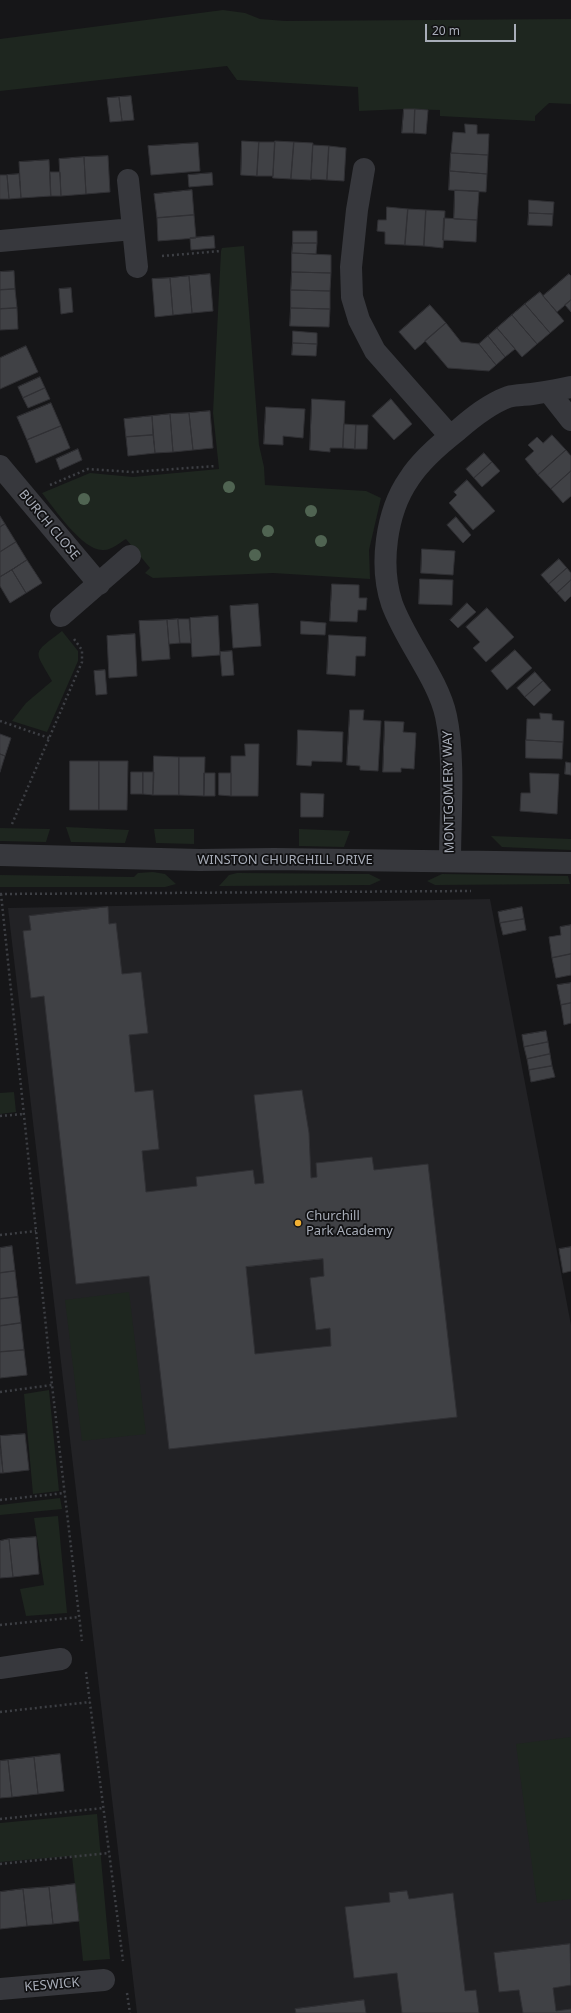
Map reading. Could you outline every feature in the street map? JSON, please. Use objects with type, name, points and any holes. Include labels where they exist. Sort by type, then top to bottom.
[{"type":"street","points":[[364,169],[357,210],[351,267],[352,297],[359,320],[375,351],[450,436]]},
{"type":"street","points":[[128,180],[136,263]]},
{"type":"street","points":[[0,241],[133,230]]},
{"type":"street","name":"MONTGOMERY WAY","points":[[450,861],[450,755],[446,715],[433,683],[406,637],[392,603],[385,573],[387,539],[398,497],[409,478],[450,436],[480,412],[509,397],[549,392],[571,387]]},
{"type":"street","points":[[549,392],[571,420]]},
{"type":"street","name":"BURCH CLOSE","points":[[0,466],[98,584]]},
{"type":"street","points":[[61,616],[130,556]]},
{"type":"street","name":"WINSTON CHURCHILL DRIVE","points":[[0,855],[200,860],[450,861],[571,864]]},
{"type":"street","points":[[0,1668],[61,1660]]},
{"type":"street","name":"KESWICK","points":[[0,1989],[104,1980]]},
{"type":"path","points":[[136,263],[221,251]]},
{"type":"path","points":[[25,496],[88,469],[132,472],[216,466]]},
{"type":"path","points":[[12,824],[82,662],[82,650],[70,634],[61,616]]},
{"type":"path","points":[[0,721],[49,738]]},
{"type":"path","points":[[83,1649],[52,1385],[0,894],[408,892]]},
{"type":"path","points":[[0,1116],[24,1114]]},
{"type":"path","points":[[0,1235],[36,1231]]},
{"type":"path","points":[[0,1392],[52,1385]]},
{"type":"path","points":[[0,1500],[65,1492]]},
{"type":"path","points":[[0,1625],[79,1617]]},
{"type":"path","points":[[85,1664],[124,1963]]},
{"type":"path","points":[[0,1712],[90,1702]]},
{"type":"path","points":[[0,1819],[103,1808]]},
{"type":"path","points":[[0,1864],[109,1853]]},
{"type":"path","points":[[126,1985],[130,2013]]},
{"type":"shaded area","points":[[223,10],[245,13],[260,19],[285,21],[571,19],[571,104],[549,103],[535,116],[535,121],[440,116],[440,110],[404,109],[359,111],[358,87],[237,80],[227,66],[0,91],[0,39]]},
{"type":"shaded area","points":[[244,246],[259,445],[264,467],[265,485],[366,491],[381,498],[369,550],[370,579],[273,573],[153,578],[145,573],[150,568],[126,539],[113,548],[107,550],[96,549],[78,537],[42,493],[90,473],[133,477],[219,469],[213,413],[221,251],[222,248]]},
{"type":"shaded area","points":[[62,631],[78,651],[78,661],[47,732],[12,721],[26,703],[52,681],[39,657],[39,653],[40,649],[45,644]]},
{"type":"shaded area","points":[[66,827],[129,830],[125,843],[71,842]]},
{"type":"shaded area","points":[[0,828],[50,829],[46,842],[0,841]]},
{"type":"shaded area","points":[[154,829],[194,829],[194,844],[156,843]]},
{"type":"shaded area","points":[[299,829],[350,831],[344,847],[299,846]]},
{"type":"shaded area","points":[[491,836],[571,839],[571,850],[502,847]]},
{"type":"shaded area","points":[[153,872],[165,874],[176,884],[165,887],[0,887],[0,875],[134,877],[138,873]]},
{"type":"shaded area","points":[[237,873],[369,874],[381,880],[370,885],[219,886],[229,875]]},
{"type":"shaded area","points":[[442,874],[568,876],[570,884],[435,885],[427,881]]},
{"type":"shaded area","points":[[490,899],[571,1325],[571,2013],[137,2013],[8,908]]},
{"type":"shaded area","points":[[14,1092],[16,1112],[0,1114],[0,1093]]},
{"type":"shaded area","points":[[129,1292],[146,1434],[82,1441],[65,1300]]},
{"type":"shaded area","points":[[49,1390],[59,1491],[33,1494],[24,1394]]},
{"type":"shaded area","points":[[60,1498],[62,1509],[0,1515],[0,1505]]},
{"type":"shaded area","points":[[58,1516],[67,1613],[26,1616],[20,1589],[44,1585],[34,1518]]},
{"type":"shaded area","points":[[571,1737],[571,1899],[537,1903],[516,1744]]},
{"type":"shaded area","points":[[97,1814],[110,1959],[83,1961],[72,1856],[0,1862],[0,1823]]},
{"type":"building","points":[[131,96],[134,120],[122,121],[119,97]]},
{"type":"building","points":[[119,97],[122,121],[110,122],[107,98]]},
{"type":"building","points":[[404,109],[415,109],[414,133],[402,133]]},
{"type":"building","points":[[415,109],[428,110],[426,134],[414,133]]},
{"type":"building","points":[[465,124],[477,125],[477,134],[489,134],[488,155],[451,153],[453,132],[465,133]]},
{"type":"building","points":[[242,141],[259,142],[257,176],[241,175]]},
{"type":"building","points":[[275,141],[294,142],[291,179],[273,178]]},
{"type":"building","points":[[259,142],[275,142],[273,176],[257,176]]},
{"type":"building","points":[[294,142],[313,143],[311,180],[291,179]]},
{"type":"building","points":[[198,143],[200,171],[151,175],[148,146]]},
{"type":"building","points":[[313,145],[329,146],[327,180],[311,179]]},
{"type":"building","points":[[329,146],[346,148],[344,181],[327,180]]},
{"type":"building","points":[[451,153],[488,155],[487,174],[450,171]]},
{"type":"building","points":[[108,156],[110,192],[86,194],[84,157]]},
{"type":"building","points":[[84,157],[86,194],[61,196],[59,159]]},
{"type":"building","points":[[49,160],[51,196],[21,198],[19,162]]},
{"type":"building","points":[[450,171],[487,174],[486,192],[449,190]]},
{"type":"building","points":[[50,172],[60,172],[61,196],[51,196]]},
{"type":"building","points":[[212,173],[213,185],[189,187],[188,175]]},
{"type":"building","points":[[19,174],[21,198],[9,199],[7,175]]},
{"type":"building","points":[[0,175],[7,175],[9,199],[0,199]]},
{"type":"building","points":[[192,190],[194,215],[157,218],[154,194]]},
{"type":"building","points":[[455,190],[479,191],[477,220],[454,219]]},
{"type":"building","points":[[529,200],[554,202],[553,214],[529,213]]},
{"type":"building","points":[[387,207],[408,209],[405,245],[385,244],[385,232],[377,231],[378,220],[386,220]]},
{"type":"building","points":[[408,209],[426,210],[424,246],[405,245]]},
{"type":"building","points":[[426,210],[445,211],[443,248],[424,246]]},
{"type":"building","points":[[529,213],[553,214],[552,226],[528,225]]},
{"type":"building","points":[[194,215],[196,238],[158,241],[157,218]]},
{"type":"building","points":[[444,218],[477,220],[476,242],[443,240]]},
{"type":"building","points":[[293,231],[317,231],[317,243],[293,243]]},
{"type":"building","points":[[214,236],[215,248],[191,250],[190,238]]},
{"type":"building","points":[[293,243],[317,243],[316,254],[292,253]]},
{"type":"building","points":[[292,253],[331,255],[331,273],[292,272]]},
{"type":"building","points":[[14,271],[15,289],[0,290],[0,272]]},
{"type":"building","points":[[292,272],[331,273],[330,291],[291,290]]},
{"type":"building","points":[[210,274],[213,311],[192,313],[189,276]]},
{"type":"building","points":[[569,274],[571,276],[571,300],[557,312],[543,296]]},
{"type":"building","points":[[189,276],[192,313],[173,315],[170,278]]},
{"type":"building","points":[[170,278],[173,315],[155,317],[152,279]]},
{"type":"building","points":[[71,288],[73,312],[61,314],[59,289]]},
{"type":"building","points":[[15,289],[17,308],[0,309],[0,290]]},
{"type":"building","points":[[291,290],[330,291],[330,309],[291,308]]},
{"type":"building","points":[[540,292],[564,321],[550,333],[525,304]]},
{"type":"building","points":[[571,300],[571,312],[565,305]]},
{"type":"building","points":[[525,304],[550,333],[537,344],[512,315]]},
{"type":"building","points":[[430,305],[446,323],[415,350],[399,332]]},
{"type":"building","points":[[17,308],[18,329],[0,330],[0,309]]},
{"type":"building","points":[[291,308],[330,309],[329,327],[290,326]]},
{"type":"building","points":[[512,315],[537,344],[522,357],[497,328]]},
{"type":"building","points":[[446,323],[461,342],[479,344],[496,365],[489,371],[448,368],[425,341]]},
{"type":"building","points":[[497,328],[515,349],[505,357],[488,336]]},
{"type":"building","points":[[293,331],[317,333],[317,344],[293,343]]},
{"type":"building","points":[[488,336],[505,357],[496,365],[479,344]]},
{"type":"building","points":[[293,343],[317,344],[316,356],[292,355]]},
{"type":"building","points":[[26,346],[38,372],[0,389],[0,358]]},
{"type":"building","points":[[40,377],[45,388],[23,398],[18,387]]},
{"type":"building","points":[[45,388],[50,399],[28,408],[23,398]]},
{"type":"building","points":[[312,399],[345,401],[343,448],[330,448],[330,452],[310,450]]},
{"type":"building","points":[[391,399],[412,424],[394,440],[372,416]]},
{"type":"building","points":[[51,403],[61,426],[27,440],[17,417]]},
{"type":"building","points":[[266,407],[305,409],[303,438],[283,436],[283,445],[264,444]]},
{"type":"building","points":[[210,411],[213,448],[193,450],[189,413]]},
{"type":"building","points":[[189,413],[193,450],[173,452],[170,414]]},
{"type":"building","points":[[170,414],[173,452],[155,453],[152,416]]},
{"type":"building","points":[[152,416],[153,435],[126,437],[124,419]]},
{"type":"building","points":[[344,424],[356,425],[355,449],[343,448]]},
{"type":"building","points":[[356,425],[368,425],[367,449],[355,449]]},
{"type":"building","points":[[61,426],[70,448],[36,463],[27,440]]},
{"type":"building","points":[[153,435],[155,453],[128,456],[126,437]]},
{"type":"building","points":[[552,435],[566,450],[538,475],[525,459],[534,451],[528,445],[537,437],[543,443]]},
{"type":"building","points":[[78,449],[82,460],[60,470],[56,459]]},
{"type":"building","points":[[566,450],[571,456],[571,471],[551,489],[538,475]]},
{"type":"building","points":[[484,453],[492,462],[474,478],[466,469]]},
{"type":"building","points":[[492,462],[500,471],[482,487],[474,478]]},
{"type":"building","points":[[571,471],[571,496],[563,503],[551,489]]},
{"type":"building","points":[[467,480],[495,511],[473,530],[449,503],[457,495],[454,492]]},
{"type":"building","points":[[0,516],[5,524],[0,527]]},
{"type":"building","points":[[456,517],[471,535],[463,543],[447,525]]},
{"type":"building","points":[[5,524],[16,542],[0,552],[0,527]]},
{"type":"building","points":[[16,542],[27,560],[0,577],[0,552]]},
{"type":"building","points":[[422,549],[455,551],[453,575],[421,573]]},
{"type":"building","points":[[559,559],[567,568],[549,584],[541,575]]},
{"type":"building","points":[[27,560],[42,583],[26,593],[12,570]]},
{"type":"building","points":[[567,568],[571,573],[571,580],[557,593],[549,584]]},
{"type":"building","points":[[12,570],[26,593],[10,603],[0,586],[0,577]]},
{"type":"building","points":[[420,579],[453,580],[452,605],[419,604]]},
{"type":"building","points":[[571,580],[571,596],[565,602],[557,593]]},
{"type":"building","points":[[332,584],[359,585],[359,598],[367,598],[366,610],[358,610],[357,622],[330,621]]},
{"type":"building","points":[[467,603],[476,612],[458,628],[450,620]]},
{"type":"building","points":[[258,604],[261,646],[233,648],[230,606]]},
{"type":"building","points":[[487,608],[514,637],[486,662],[473,648],[480,642],[466,627]]},
{"type":"building","points":[[218,616],[220,655],[192,657],[190,618]]},
{"type":"building","points":[[178,619],[189,619],[191,643],[180,643]]},
{"type":"building","points":[[178,619],[180,643],[169,644],[167,620]]},
{"type":"building","points":[[167,620],[170,659],[142,661],[139,621]]},
{"type":"building","points":[[301,621],[326,623],[325,635],[301,634]]},
{"type":"building","points":[[135,634],[137,676],[109,678],[107,636]]},
{"type":"building","points":[[329,635],[366,637],[365,656],[356,656],[355,676],[327,674]]},
{"type":"building","points":[[515,650],[532,668],[507,690],[491,671]]},
{"type":"building","points":[[232,651],[234,675],[222,676],[220,652]]},
{"type":"building","points":[[105,670],[107,694],[96,695],[94,671]]},
{"type":"building","points":[[535,672],[543,681],[525,697],[517,688]]},
{"type":"building","points":[[543,681],[551,690],[534,706],[525,697]]},
{"type":"building","points":[[350,710],[364,710],[363,720],[381,721],[378,771],[360,770],[360,766],[347,765]]},
{"type":"building","points":[[540,713],[552,714],[552,720],[564,721],[563,742],[526,740],[527,719],[540,719]]},
{"type":"building","points":[[385,721],[404,722],[403,732],[416,733],[414,769],[401,768],[401,772],[383,772]]},
{"type":"building","points":[[298,730],[343,732],[342,762],[312,761],[311,766],[297,765]]},
{"type":"building","points":[[0,734],[11,738],[5,756],[0,754]]},
{"type":"building","points":[[526,740],[563,742],[562,759],[526,758]]},
{"type":"building","points":[[245,744],[259,744],[258,796],[231,796],[231,756],[245,756]]},
{"type":"building","points":[[0,754],[5,756],[0,772]]},
{"type":"building","points":[[154,756],[179,757],[179,795],[153,795]]},
{"type":"building","points":[[179,757],[205,757],[204,796],[179,795]]},
{"type":"building","points":[[70,761],[99,761],[99,810],[70,810]]},
{"type":"building","points":[[99,761],[128,761],[127,810],[99,810]]},
{"type":"building","points":[[566,762],[571,763],[571,775],[565,774]]},
{"type":"building","points":[[131,772],[143,772],[143,794],[131,794]]},
{"type":"building","points":[[143,772],[154,772],[153,795],[143,794]]},
{"type":"building","points":[[204,773],[215,773],[215,796],[204,796]]},
{"type":"building","points":[[219,773],[231,773],[231,796],[219,795]]},
{"type":"building","points":[[530,773],[559,774],[557,814],[520,811],[521,793],[530,793]]},
{"type":"building","points":[[301,793],[324,794],[323,817],[301,817]]},
{"type":"building","points":[[108,907],[109,924],[116,923],[122,974],[141,972],[148,1033],[129,1035],[135,1092],[153,1090],[159,1149],[142,1151],[146,1192],[197,1186],[196,1177],[253,1170],[255,1184],[264,1183],[254,1095],[302,1090],[309,1133],[311,1178],[317,1177],[316,1163],[372,1157],[374,1170],[428,1164],[457,1417],[169,1449],[149,1276],[76,1284],[44,996],[31,998],[23,931],[31,930],[29,916]],"holes":[[[323,1259],[324,1276],[310,1278],[316,1330],[330,1328],[331,1346],[255,1354],[246,1267]]]},
{"type":"building","points":[[522,907],[524,919],[500,923],[498,912]]},
{"type":"building","points":[[524,919],[526,930],[503,935],[500,923]]},
{"type":"building","points":[[571,925],[571,954],[552,958],[549,937],[561,935],[560,927]]},
{"type":"building","points":[[571,954],[571,975],[556,978],[552,958]]},
{"type":"building","points":[[571,983],[571,1003],[561,1005],[557,985]]},
{"type":"building","points":[[571,1003],[571,1023],[564,1025],[561,1005]]},
{"type":"building","points":[[546,1031],[548,1042],[524,1047],[522,1035]]},
{"type":"building","points":[[548,1042],[550,1054],[527,1059],[524,1047]]},
{"type":"building","points":[[550,1054],[552,1066],[529,1070],[527,1059]]},
{"type":"building","points":[[552,1066],[555,1077],[531,1082],[529,1070]]},
{"type":"building","points":[[12,1246],[15,1271],[0,1273],[0,1248]]},
{"type":"building","points":[[571,1247],[571,1271],[563,1273],[559,1249]]},
{"type":"building","points":[[15,1271],[18,1297],[0,1299],[0,1273]]},
{"type":"building","points":[[18,1297],[21,1323],[0,1326],[0,1299]]},
{"type":"building","points":[[21,1323],[24,1350],[0,1352],[0,1326]]},
{"type":"building","points":[[24,1350],[27,1375],[0,1378],[0,1352]]},
{"type":"building","points":[[25,1434],[29,1470],[3,1473],[0,1436]]},
{"type":"building","points":[[0,1448],[3,1473],[0,1473]]},
{"type":"building","points":[[36,1537],[39,1574],[13,1577],[9,1539]]},
{"type":"building","points":[[9,1539],[13,1577],[0,1578],[0,1541]]},
{"type":"building","points":[[60,1754],[64,1791],[38,1794],[34,1757]]},
{"type":"building","points":[[34,1757],[38,1794],[12,1797],[8,1760]]},
{"type":"building","points":[[8,1760],[12,1797],[0,1798],[0,1761]]},
{"type":"building","points":[[75,1884],[79,1921],[53,1924],[49,1887]]},
{"type":"building","points":[[49,1887],[53,1924],[27,1926],[23,1889]]},
{"type":"building","points":[[23,1889],[27,1926],[0,1929],[0,1892]]},
{"type":"building","points":[[407,1891],[409,1899],[453,1893],[465,1991],[476,1990],[479,2013],[402,2013],[397,1973],[354,1978],[345,1907],[390,1902],[389,1893]]},
{"type":"building","points":[[570,1944],[571,1985],[553,1988],[556,2011],[571,2009],[571,2013],[523,2013],[519,1990],[499,1992],[494,1953]]},
{"type":"building","points":[[364,2000],[366,2013],[296,2013],[295,2009]]},
{"type":"place","name":"Churchill Park Academy","points":[[298,1223]]}]
